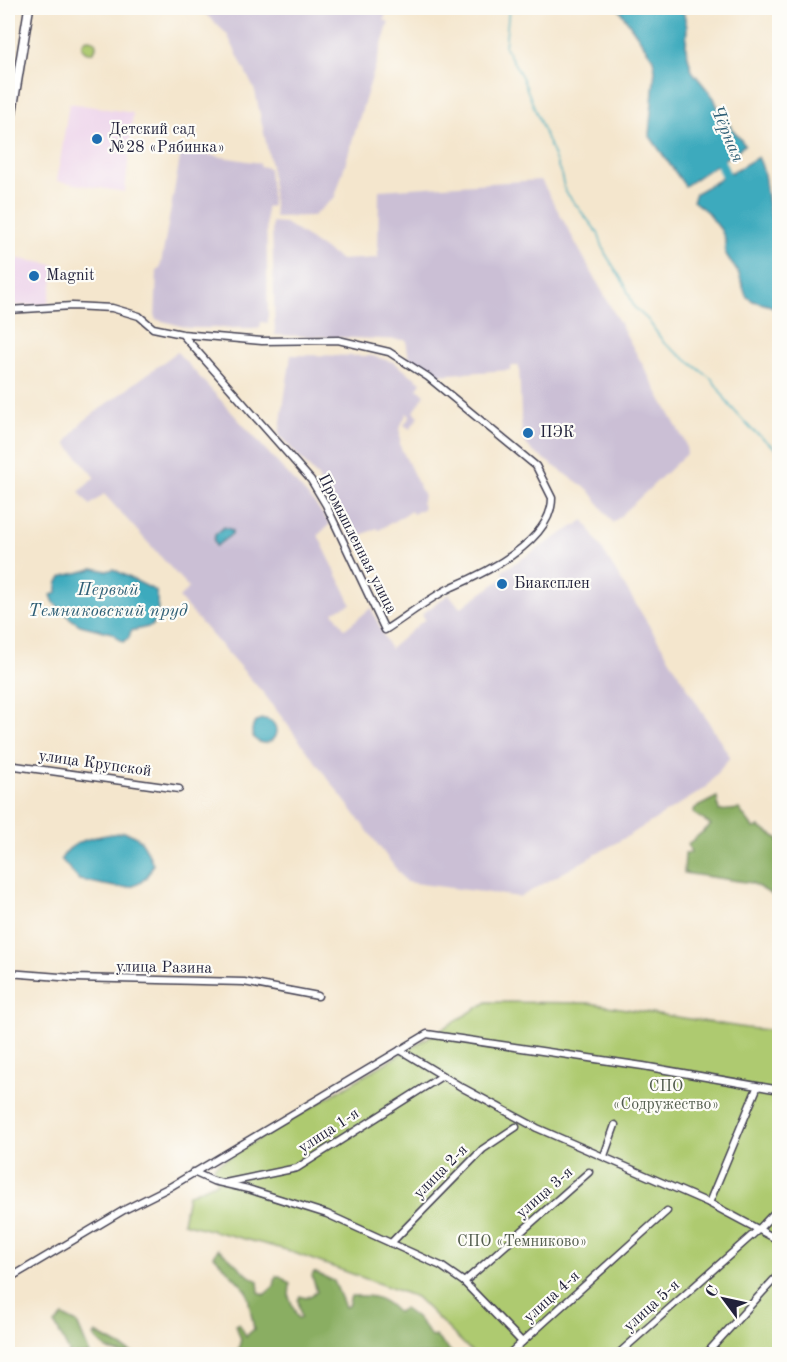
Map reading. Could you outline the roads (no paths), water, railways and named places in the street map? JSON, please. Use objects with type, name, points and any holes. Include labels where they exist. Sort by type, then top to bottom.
[{"type":"street","points":[[8,137],[29,8]]},
{"type":"street","name":"Промышленная улица","points":[[8,310],[72,306],[122,310],[139,316],[153,328],[182,334],[262,341],[347,341],[396,355],[428,377],[536,466],[552,498],[547,517],[539,530],[517,552],[468,583],[452,588],[385,630],[327,506],[311,480],[182,334]]},
{"type":"street","name":"улица Крупской","points":[[8,765],[179,789]]},
{"type":"street","name":"улица Разина","points":[[8,973],[84,979],[244,982],[318,996]]},
{"type":"street","points":[[8,1279],[427,1034],[780,1090]]},
{"type":"street","points":[[400,1050],[442,1076],[537,1128],[709,1203],[780,1241]]},
{"type":"street","name":"улица 1-я","points":[[221,1183],[297,1168],[442,1076]]},
{"type":"street","points":[[709,1203],[757,1088]]},
{"type":"street","points":[[604,1156],[615,1125]]},
{"type":"street","name":"улица 2-я","points":[[392,1243],[483,1149],[516,1127]]},
{"type":"street","points":[[193,1172],[221,1183],[316,1210],[441,1266],[464,1282],[522,1342]]},
{"type":"street","name":"улица 3-я","points":[[464,1282],[589,1172]]},
{"type":"street","name":"улица 5-я","points":[[618,1354],[758,1230],[775,1212],[780,1201]]},
{"type":"street","name":"улица 4-я","points":[[509,1354],[667,1211]]},
{"type":"street","points":[[706,1354],[780,1273]]},
{"type":"water","points":[[618,8],[678,8],[684,14],[687,27],[686,49],[692,71],[714,98],[720,113],[745,145],[685,186],[649,135],[655,70],[653,58]]},
{"type":"water","points":[[758,157],[764,175],[770,213],[779,230],[779,313],[771,306],[753,301],[746,296],[739,274],[725,253],[725,239],[721,230],[707,212],[693,201],[696,193]]},
{"type":"water","points":[[224,527],[232,530],[232,534],[216,546],[215,535]]},
{"type":"water","name":"Первый Темниковский пруд","points":[[93,568],[107,571],[113,569],[156,591],[158,605],[152,626],[131,631],[129,638],[123,642],[112,633],[80,625],[54,603],[51,595],[57,593],[57,585],[63,576]]},
{"type":"water","points":[[264,719],[273,722],[276,731],[273,740],[264,743],[255,740],[252,731],[255,722]]},
{"type":"water","points":[[124,832],[139,839],[153,864],[140,883],[122,887],[79,880],[61,859],[66,852],[80,842],[98,836]]},
{"type":"waterway","points":[[509,8],[505,47],[522,77],[561,174],[565,191],[598,233],[605,253],[625,285],[634,307],[648,320],[664,343],[712,379],[730,406],[751,429],[780,452]]},
{"type":"waterway","name":"Чёрная","points":[[716,152],[731,188]]},
{"type":"place","name":"Детский сад №28 «Рябинка»","points":[[97,139]]},
{"type":"place","name":"Magnit","points":[[34,276]]},
{"type":"place","name":"ПЭК","points":[[528,433]]},
{"type":"place","name":"Биаксплен","points":[[502,584]]},
{"type":"park label","name":"СПО «Содружество»","points":[[666,1096]]},
{"type":"park label","name":"СПО «Темниково»","points":[[522,1242]]}]
